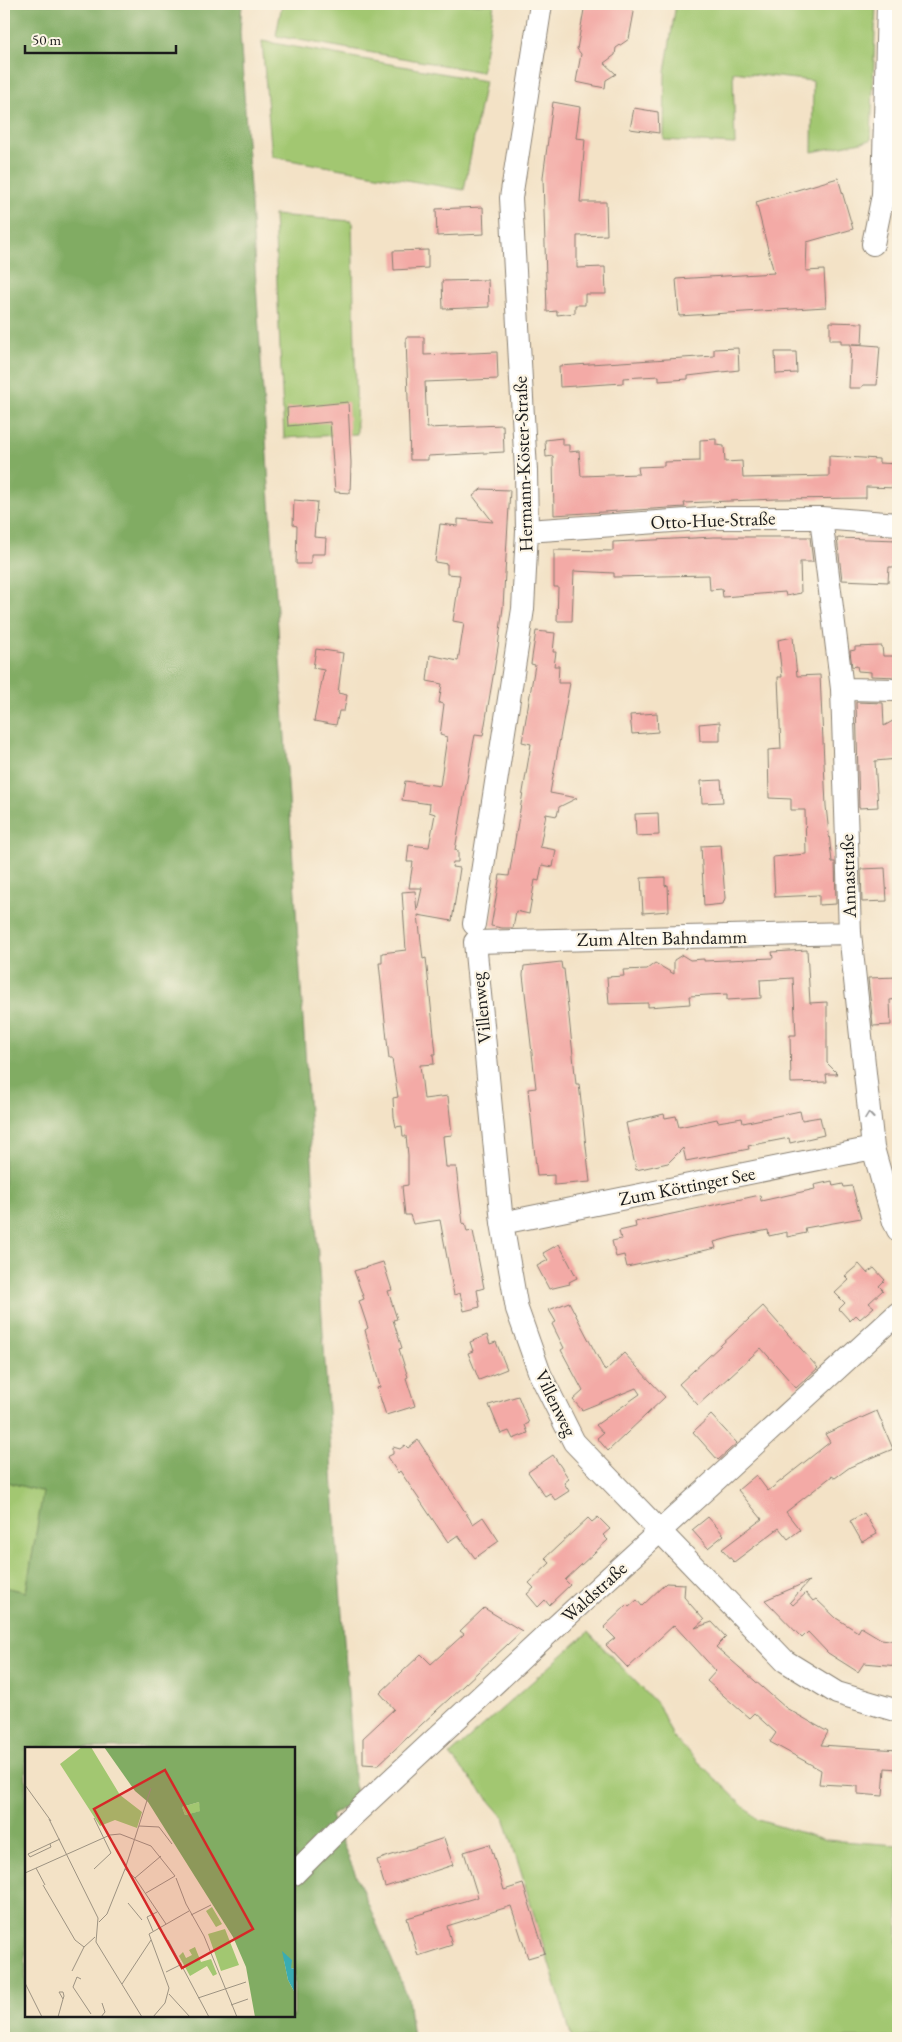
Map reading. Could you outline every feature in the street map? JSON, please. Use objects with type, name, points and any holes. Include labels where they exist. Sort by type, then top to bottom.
[{"type":"street","name":"Hermann-Köster-Straße","points":[[474,933],[523,609],[527,530],[526,471],[511,198],[541,4]]},
{"type":"street","points":[[873,244],[883,195],[888,4]]},
{"type":"street","name":"Otto-Hue-Straße","points":[[527,530],[716,518],[821,518],[898,524]]},
{"type":"street","name":"Annastraße","points":[[821,518],[842,689],[850,933],[873,1148],[898,1230]]},
{"type":"street","points":[[842,689],[898,690]]},
{"type":"street","name":"Zum Alten Bahndamm","points":[[474,933],[850,933]]},
{"type":"street","name":"Villenweg","points":[[474,933],[502,1223],[517,1309],[540,1374],[564,1425],[574,1442],[785,1661],[838,1693],[898,1711]]},
{"type":"street","name":"Zum Köttinger See","points":[[502,1223],[873,1148]]},
{"type":"street","name":"Waldstraße","points":[[295,1873],[360,1808],[898,1313]]},
{"type":"green space","points":[[4,4],[242,4],[240,32],[335,1520],[356,1799],[331,1816],[408,1998],[413,2038],[4,2038],[4,1587],[26,1592],[43,1492],[4,1481]]},
{"type":"green space","points":[[282,4],[494,4],[482,72],[276,36]]},
{"type":"green space","points":[[676,4],[876,4],[871,140],[812,152],[813,81],[733,72],[735,144],[664,140],[665,72]]},
{"type":"green space","points":[[262,41],[485,81],[464,190],[272,157]]},
{"type":"green space","points":[[274,215],[352,221],[357,434],[284,438]]},
{"type":"green space","points":[[4,1481],[44,1492],[26,1592],[4,1587]]},
{"type":"green space","points":[[588,1632],[659,1706],[673,1737],[758,1820],[827,1840],[898,1845],[898,2038],[572,2038],[504,1817],[450,1755]]},
{"type":"building","points":[[585,4],[629,6],[634,12],[629,39],[616,48],[615,55],[604,63],[616,74],[606,80],[605,88],[576,82],[581,54],[577,49]]},
{"type":"building","points":[[553,102],[580,107],[576,138],[585,139],[580,202],[606,202],[607,235],[577,236],[577,268],[605,267],[606,294],[585,294],[585,305],[575,305],[575,313],[557,315],[557,311],[547,312],[543,177]]},
{"type":"building","points":[[634,108],[658,112],[659,133],[630,129]]},
{"type":"building","points":[[838,178],[853,229],[807,242],[806,271],[824,270],[826,307],[679,316],[676,279],[774,273],[756,202]]},
{"type":"building","points":[[483,207],[484,234],[437,236],[436,209]]},
{"type":"building","points":[[428,250],[428,268],[394,270],[393,251]]},
{"type":"building","points":[[488,280],[489,307],[443,309],[442,281]]},
{"type":"building","points":[[830,322],[863,323],[862,344],[852,344],[880,346],[877,385],[849,388],[851,344],[841,344],[841,340],[830,340]]},
{"type":"building","points":[[406,337],[424,337],[424,355],[497,352],[498,379],[425,382],[427,428],[503,425],[504,452],[428,456],[428,460],[410,460]]},
{"type":"building","points":[[738,348],[739,370],[688,376],[688,379],[659,381],[659,376],[623,378],[623,383],[560,387],[559,366],[714,356],[714,349]]},
{"type":"building","points":[[775,352],[796,352],[797,373],[776,374]]},
{"type":"building","points":[[348,402],[351,463],[350,493],[335,492],[330,422],[288,426],[287,408]]},
{"type":"building","points":[[562,438],[562,445],[569,445],[569,452],[579,451],[581,476],[639,474],[638,467],[664,466],[664,462],[700,461],[700,440],[716,439],[716,445],[724,446],[725,462],[742,461],[743,478],[829,476],[829,456],[879,459],[879,463],[898,464],[898,488],[866,487],[866,498],[684,503],[685,507],[554,515],[553,456],[546,457],[545,440]]},
{"type":"building","points":[[481,489],[510,490],[503,607],[498,647],[483,736],[475,735],[472,750],[455,850],[458,851],[458,862],[453,862],[452,867],[460,868],[452,921],[418,915],[423,959],[426,958],[436,1054],[433,1054],[434,1064],[420,1065],[424,1099],[448,1096],[452,1135],[443,1136],[446,1167],[456,1167],[463,1224],[465,1223],[467,1232],[473,1231],[484,1288],[477,1290],[480,1307],[464,1311],[460,1293],[454,1295],[440,1220],[413,1224],[410,1215],[405,1215],[402,1186],[408,1185],[408,1155],[406,1136],[403,1136],[402,1126],[396,1127],[394,1117],[393,1098],[398,1097],[392,1059],[389,1059],[379,963],[382,963],[382,953],[406,950],[402,892],[415,891],[417,911],[422,888],[409,888],[413,862],[407,862],[409,845],[429,847],[435,814],[429,812],[430,804],[402,800],[405,781],[440,786],[447,737],[440,735],[444,704],[439,703],[442,684],[427,681],[430,655],[458,661],[464,623],[453,621],[460,575],[447,574],[447,564],[435,562],[440,524],[458,526],[458,519],[493,522],[473,496]]},
{"type":"building","points":[[294,500],[317,502],[314,537],[326,538],[325,554],[311,554],[311,564],[296,564],[297,526],[293,525]]},
{"type":"building","points":[[714,537],[810,537],[813,562],[800,562],[801,593],[786,596],[785,592],[723,597],[722,589],[710,590],[709,575],[614,577],[614,573],[574,571],[572,621],[557,621],[558,587],[554,587],[554,550],[613,551],[613,542]]},
{"type":"building","points":[[837,538],[898,540],[898,567],[889,567],[888,582],[842,580]]},
{"type":"building","points":[[536,631],[555,633],[553,652],[556,652],[554,666],[559,666],[558,683],[570,683],[550,793],[577,798],[559,807],[557,816],[546,814],[540,847],[556,850],[553,867],[542,865],[539,881],[535,880],[529,914],[516,911],[513,928],[502,928],[491,926],[500,875],[509,876],[531,744],[522,742],[535,665],[531,664]]},
{"type":"building","points":[[793,637],[797,676],[820,675],[826,806],[832,862],[835,862],[836,904],[819,905],[819,895],[775,897],[773,857],[806,854],[805,810],[791,810],[791,799],[769,798],[768,750],[781,749],[778,677],[782,677],[778,640]]},
{"type":"building","points":[[882,646],[883,656],[898,656],[898,677],[871,676],[871,672],[858,671],[857,666],[852,667],[850,651],[855,650],[855,647]]},
{"type":"building","points":[[316,649],[343,653],[338,693],[347,695],[344,711],[339,711],[336,725],[314,721],[324,670],[313,668]]},
{"type":"building","points":[[856,702],[883,703],[884,726],[898,718],[898,759],[875,761],[878,807],[859,808]]},
{"type":"building","points":[[657,713],[658,732],[632,734],[630,715]]},
{"type":"building","points":[[720,722],[720,741],[700,741],[699,724]]},
{"type":"building","points":[[721,780],[723,802],[702,803],[701,781]]},
{"type":"building","points":[[658,813],[659,835],[636,836],[635,814]]},
{"type":"building","points":[[721,845],[725,898],[723,904],[704,906],[701,846]]},
{"type":"building","points":[[885,868],[887,901],[862,902],[861,869]]},
{"type":"building","points":[[665,877],[665,886],[668,885],[669,911],[643,913],[641,878]]},
{"type":"building","points":[[807,950],[810,1003],[827,1002],[827,1063],[838,1074],[826,1074],[827,1082],[791,1083],[790,1035],[796,1035],[793,978],[760,980],[761,998],[727,1000],[727,994],[689,996],[690,1004],[648,1007],[648,1003],[609,1004],[607,977],[624,976],[623,970],[647,969],[655,963],[674,974],[674,960],[682,955],[690,960],[704,959],[704,961],[773,958],[772,952]]},
{"type":"building","points":[[561,962],[562,969],[564,969],[576,1084],[579,1084],[590,1182],[554,1185],[554,1175],[537,1176],[528,1089],[536,1088],[523,975],[524,966]]},
{"type":"building","points":[[898,977],[898,999],[890,1000],[891,1025],[873,1026],[868,978]]},
{"type":"building","points":[[800,1111],[802,1120],[820,1117],[824,1135],[790,1143],[789,1138],[748,1146],[749,1149],[686,1161],[683,1148],[668,1163],[636,1170],[626,1123],[664,1114],[665,1118],[676,1116],[679,1127],[717,1119],[718,1122],[742,1118],[743,1123]]},
{"type":"building","points":[[832,1181],[833,1186],[843,1184],[844,1187],[852,1186],[861,1218],[805,1228],[806,1233],[787,1237],[787,1232],[769,1236],[768,1230],[733,1237],[714,1242],[716,1248],[627,1267],[624,1255],[616,1257],[612,1241],[621,1239],[619,1231],[636,1227],[635,1222],[760,1195],[761,1201],[815,1189],[814,1185]]},
{"type":"building","points":[[559,1244],[577,1278],[569,1282],[570,1284],[549,1289],[537,1266],[548,1260],[543,1253]]},
{"type":"building","points":[[383,1262],[392,1290],[388,1291],[397,1319],[393,1320],[402,1348],[399,1349],[415,1406],[386,1415],[377,1388],[380,1387],[365,1330],[368,1328],[359,1301],[364,1299],[354,1271]]},
{"type":"building","points":[[859,1264],[867,1273],[874,1268],[885,1280],[879,1286],[883,1290],[869,1303],[874,1307],[860,1319],[856,1315],[850,1321],[839,1309],[845,1303],[835,1293],[849,1280],[845,1276]]},
{"type":"building","points":[[569,1302],[605,1371],[624,1353],[665,1397],[608,1451],[597,1438],[603,1433],[596,1425],[640,1394],[636,1388],[582,1410],[573,1400],[583,1391],[561,1350],[564,1348],[552,1324],[556,1322],[549,1310]]},
{"type":"building","points":[[763,1306],[818,1368],[796,1388],[761,1348],[698,1405],[679,1384]]},
{"type":"building","points":[[487,1335],[490,1344],[496,1342],[507,1369],[479,1380],[468,1353],[473,1351],[470,1342]]},
{"type":"building","points":[[518,1396],[529,1423],[525,1425],[528,1433],[513,1439],[509,1431],[501,1434],[489,1405]]},
{"type":"building","points":[[877,1411],[893,1449],[850,1467],[835,1478],[832,1476],[786,1512],[800,1530],[788,1539],[779,1528],[734,1562],[722,1549],[762,1519],[738,1490],[756,1475],[768,1491],[830,1442],[825,1434]]},
{"type":"building","points":[[711,1415],[737,1443],[718,1460],[693,1432]]},
{"type":"building","points":[[418,1440],[473,1524],[483,1517],[499,1541],[475,1558],[458,1535],[448,1542],[400,1471],[398,1473],[387,1457],[393,1454],[393,1447],[400,1449],[405,1445],[408,1448]]},
{"type":"building","points":[[553,1455],[569,1479],[564,1483],[569,1491],[555,1500],[550,1493],[545,1496],[528,1472]]},
{"type":"building","points":[[864,1513],[877,1534],[862,1542],[850,1521]]},
{"type":"building","points":[[598,1517],[610,1529],[603,1535],[608,1540],[565,1580],[570,1585],[549,1605],[545,1600],[538,1607],[527,1594],[534,1588],[529,1583],[550,1563],[545,1558],[588,1518],[592,1522]]},
{"type":"building","points":[[708,1517],[724,1535],[708,1548],[692,1530]]},
{"type":"building","points":[[809,1581],[790,1602],[793,1605],[806,1593],[813,1601],[816,1599],[836,1618],[858,1632],[861,1627],[881,1639],[898,1641],[898,1666],[864,1663],[858,1672],[828,1653],[808,1632],[802,1638],[765,1600]]},
{"type":"building","points":[[666,1583],[685,1584],[684,1597],[704,1620],[695,1628],[712,1622],[726,1637],[716,1647],[786,1708],[828,1732],[821,1745],[898,1750],[898,1769],[885,1768],[883,1796],[858,1794],[858,1786],[819,1784],[821,1770],[770,1742],[776,1733],[754,1713],[749,1718],[707,1681],[716,1671],[674,1625],[628,1668],[606,1645],[615,1638],[604,1627],[627,1605],[629,1607],[637,1600],[642,1606]]},
{"type":"building","points":[[484,1608],[522,1631],[378,1765],[363,1764],[363,1738],[394,1709],[380,1693],[421,1654],[431,1664],[464,1634],[460,1631]]},
{"type":"building","points":[[444,1838],[453,1865],[385,1887],[377,1860]]},
{"type":"building","points":[[490,1844],[504,1890],[523,1884],[545,1953],[528,1958],[511,1906],[447,1926],[452,1945],[418,1956],[407,1918],[478,1897],[464,1852]]}]
